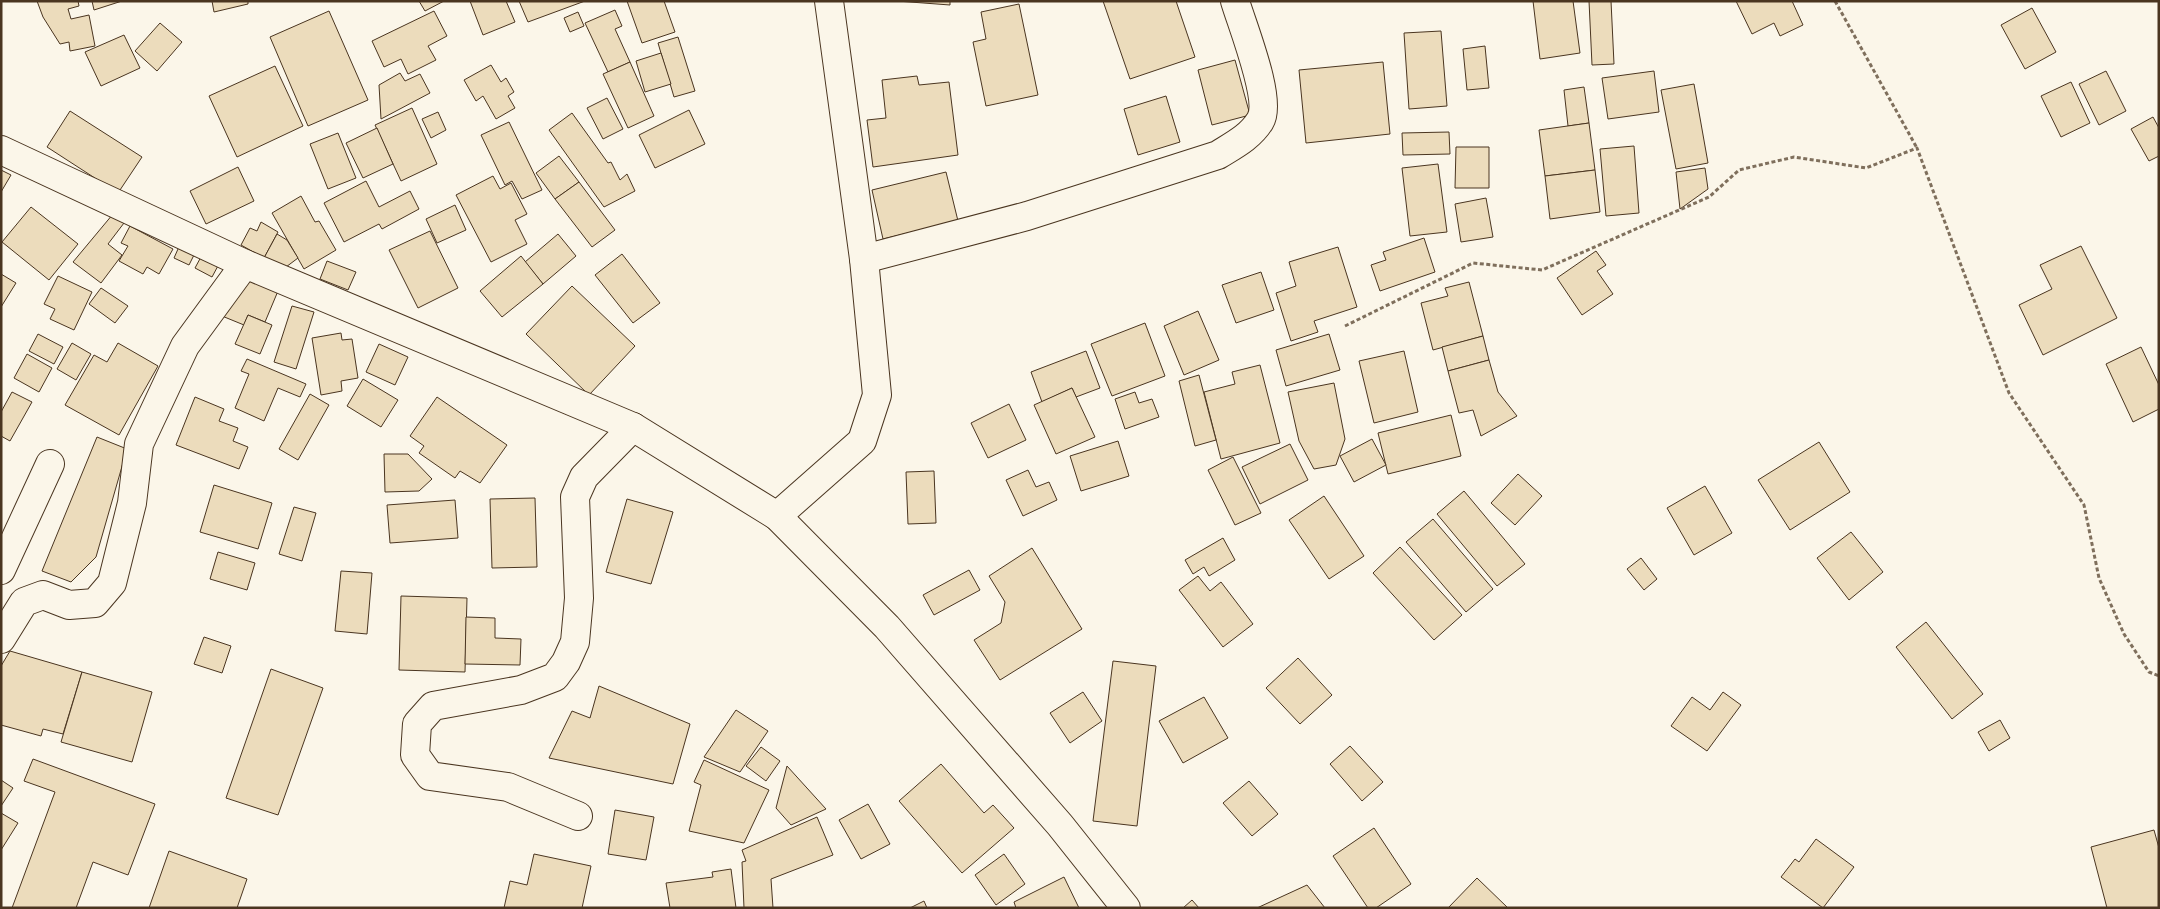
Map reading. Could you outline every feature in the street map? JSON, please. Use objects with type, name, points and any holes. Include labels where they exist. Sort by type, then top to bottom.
[{"type":"street","points":[[777,516],[862,441],[877,395],[864,259],[830,1]]},
{"type":"street","points":[[864,259],[1055,207],[1218,155],[1246,138],[1262,119],[1262,85],[1234,1]]},
{"type":"street","points":[[1,150],[245,264],[633,427],[777,516],[888,627],[1060,825],[1126,908]]},
{"type":"street","points":[[1,639],[24,602],[43,595],[69,605],[95,603],[112,583],[132,503],[139,444],[185,346],[245,264]]},
{"type":"street","points":[[578,816],[508,787],[430,776],[415,755],[417,724],[433,706],[522,690],[555,678],[566,662],[575,642],[579,598],[575,497],[584,477],[633,427]]},
{"type":"street","points":[[1,570],[50,464]]},
{"type":"path","points":[[1835,1],[1917,148],[2009,393],[2084,504],[2099,578],[2124,634],[2149,672],[2159,676]]},
{"type":"path","points":[[1345,326],[1473,263],[1542,270],[1709,197],[1739,170],[1794,157],[1866,168],[1917,148]]},
{"type":"building","points":[[37,1],[78,1],[79,6],[68,9],[71,19],[89,15],[95,46],[70,51],[69,42],[60,44],[43,17]]},
{"type":"building","points":[[92,1],[122,1],[94,10]]},
{"type":"building","points":[[212,1],[248,1],[248,4],[214,12]]},
{"type":"building","points":[[419,1],[444,1],[425,11]]},
{"type":"building","points":[[470,1],[506,1],[515,22],[483,35]]},
{"type":"building","points":[[519,1],[585,1],[528,22]]},
{"type":"building","points":[[627,1],[664,1],[675,32],[642,43]]},
{"type":"building","points":[[897,1],[950,1],[950,5]]},
{"type":"building","points":[[1103,1],[1176,1],[1195,57],[1130,79]]},
{"type":"building","points":[[1533,1],[1573,1],[1580,53],[1540,59]]},
{"type":"building","points":[[1589,1],[1611,1],[1614,64],[1592,65]]},
{"type":"building","points":[[1736,1],[1792,1],[1803,25],[1780,36],[1774,23],[1752,34]]},
{"type":"building","points":[[1019,4],[1038,95],[986,106],[973,42],[986,39],[981,12]]},
{"type":"building","points":[[2032,8],[2056,52],[2025,69],[2001,25]]},
{"type":"building","points":[[615,10],[622,26],[615,29],[630,62],[608,72],[585,23]]},
{"type":"building","points":[[329,11],[368,100],[308,126],[270,37]]},
{"type":"building","points":[[434,11],[447,36],[428,46],[436,60],[408,74],[401,59],[384,67],[372,41]]},
{"type":"building","points":[[578,12],[584,26],[570,32],[564,18]]},
{"type":"building","points":[[160,23],[182,42],[157,71],[135,51]]},
{"type":"building","points":[[1441,31],[1447,106],[1409,109],[1404,33]]},
{"type":"building","points":[[124,35],[140,68],[101,86],[85,52]]},
{"type":"building","points":[[678,37],[695,91],[674,97],[658,43]]},
{"type":"building","points":[[1485,46],[1489,88],[1467,90],[1463,49]]},
{"type":"building","points":[[661,53],[671,84],[645,92],[636,61]]},
{"type":"building","points":[[1235,60],[1250,115],[1212,125],[1198,70]]},
{"type":"building","points":[[630,62],[654,116],[628,128],[603,74]]},
{"type":"building","points":[[1383,62],[1390,134],[1306,143],[1299,70]]},
{"type":"building","points":[[491,65],[501,82],[506,78],[514,92],[508,96],[515,108],[496,119],[483,96],[476,101],[464,80]]},
{"type":"building","points":[[275,66],[303,126],[237,157],[209,96]]},
{"type":"building","points":[[1654,71],[1659,112],[1608,119],[1602,78]]},
{"type":"building","points":[[2106,71],[2126,111],[2099,125],[2079,84]]},
{"type":"building","points":[[400,73],[405,81],[420,74],[430,93],[381,119],[379,85]]},
{"type":"building","points":[[917,76],[919,85],[949,82],[958,155],[873,167],[867,120],[886,118],[882,80]]},
{"type":"building","points":[[2071,82],[2090,123],[2061,137],[2041,96]]},
{"type":"building","points":[[1694,84],[1708,163],[1676,169],[1661,90]]},
{"type":"building","points":[[1584,87],[1589,123],[1568,126],[1564,90]]},
{"type":"building","points":[[1166,96],[1180,142],[1138,155],[1124,109]]},
{"type":"building","points":[[607,98],[623,129],[603,139],[587,108]]},
{"type":"building","points":[[412,108],[437,164],[401,181],[375,125]]},
{"type":"building","points":[[689,110],[705,144],[655,168],[639,135]]},
{"type":"building","points":[[70,111],[142,157],[118,193],[47,147]]},
{"type":"building","points":[[438,112],[446,130],[431,138],[422,119]]},
{"type":"building","points":[[572,113],[608,163],[611,162],[620,180],[627,174],[635,191],[604,207],[549,130]]},
{"type":"building","points":[[2153,117],[2159,128],[2159,156],[2149,161],[2131,129]]},
{"type":"building","points":[[509,122],[542,190],[522,199],[512,181],[505,185],[481,135]]},
{"type":"building","points":[[1589,123],[1595,170],[1545,176],[1539,130]]},
{"type":"building","points":[[377,128],[393,164],[363,178],[346,143]]},
{"type":"building","points":[[1449,132],[1450,154],[1403,155],[1402,133]]},
{"type":"building","points":[[338,133],[356,178],[328,189],[310,144]]},
{"type":"building","points":[[1634,146],[1639,213],[1606,216],[1600,149]]},
{"type":"building","points":[[1456,147],[1489,147],[1489,188],[1455,188]]},
{"type":"building","points":[[559,156],[579,182],[555,199],[536,173]]},
{"type":"building","points":[[1438,164],[1447,232],[1410,236],[1402,168]]},
{"type":"building","points":[[238,167],[254,201],[206,224],[190,191]]},
{"type":"building","points":[[1705,168],[1708,189],[1680,209],[1676,172]]},
{"type":"building","points":[[1,170],[11,175],[1,192]]},
{"type":"building","points":[[1595,170],[1600,212],[1550,219],[1545,176]]},
{"type":"building","points":[[946,172],[958,221],[883,239],[872,190]]},
{"type":"building","points":[[493,176],[500,189],[511,183],[527,214],[515,220],[527,244],[491,262],[456,195]]},
{"type":"building","points":[[366,181],[379,207],[410,191],[419,209],[382,229],[379,224],[344,242],[324,203]]},
{"type":"building","points":[[579,182],[615,230],[592,247],[555,199]]},
{"type":"building","points":[[301,196],[315,222],[319,221],[336,250],[304,269],[272,213]]},
{"type":"building","points":[[1486,198],[1493,237],[1461,242],[1455,204]]},
{"type":"building","points":[[455,205],[466,230],[437,243],[426,219]]},
{"type":"building","points":[[31,207],[78,244],[49,280],[2,242]]},
{"type":"building","points":[[113,214],[124,223],[108,244],[122,255],[101,283],[73,262]]},
{"type":"building","points":[[261,222],[278,232],[264,258],[241,245],[250,228],[257,231]]},
{"type":"building","points":[[130,226],[173,249],[159,274],[147,267],[143,274],[119,261],[128,246],[121,243]]},
{"type":"building","points":[[430,231],[458,288],[418,308],[389,250]]},
{"type":"building","points":[[277,234],[287,240],[298,258],[282,270],[264,258]]},
{"type":"building","points":[[558,234],[576,256],[543,284],[525,262]]},
{"type":"building","points":[[1424,238],[1435,272],[1380,291],[1371,265],[1386,260],[1383,252]]},
{"type":"building","points":[[182,240],[198,247],[189,265],[174,258]]},
{"type":"building","points":[[2081,246],[2117,318],[2043,355],[2019,305],[2052,289],[2040,265]]},
{"type":"building","points":[[1338,247],[1357,307],[1314,321],[1318,332],[1291,341],[1276,293],[1296,286],[1289,262]]},
{"type":"building","points":[[1596,251],[1606,265],[1597,271],[1613,294],[1582,315],[1557,278]]},
{"type":"building","points":[[622,254],[660,303],[633,323],[595,275]]},
{"type":"building","points":[[202,255],[219,264],[212,277],[195,268]]},
{"type":"building","points":[[521,256],[543,284],[502,317],[480,291]]},
{"type":"building","points":[[327,261],[356,272],[348,290],[320,279]]},
{"type":"building","points":[[1261,272],[1274,310],[1236,323],[1222,285]]},
{"type":"building","points":[[1,274],[16,283],[1,307]]},
{"type":"building","points":[[58,276],[92,292],[74,330],[50,319],[55,309],[44,304]]},
{"type":"building","points":[[247,279],[278,291],[265,322],[248,315],[244,325],[222,316]]},
{"type":"building","points":[[1469,282],[1483,336],[1433,350],[1421,303],[1448,296],[1445,288]]},
{"type":"building","points":[[572,286],[635,346],[589,395],[526,334]]},
{"type":"building","points":[[101,288],[128,306],[115,323],[89,304]]},
{"type":"building","points":[[292,306],[314,312],[296,369],[274,362]]},
{"type":"building","points":[[1198,311],[1219,360],[1184,375],[1164,326]]},
{"type":"building","points":[[248,315],[272,325],[260,354],[235,344]]},
{"type":"building","points":[[1145,323],[1165,376],[1112,396],[1091,344]]},
{"type":"building","points":[[341,333],[342,340],[352,339],[358,378],[341,381],[342,391],[321,395],[312,338]]},
{"type":"building","points":[[38,334],[63,347],[54,364],[29,351]]},
{"type":"building","points":[[1329,334],[1340,370],[1286,386],[1276,350]]},
{"type":"building","points":[[1483,336],[1489,360],[1448,371],[1442,347]]},
{"type":"building","points":[[72,343],[91,354],[76,380],[57,369]]},
{"type":"building","points":[[118,343],[158,366],[119,435],[65,405],[94,355],[107,362]]},
{"type":"building","points":[[379,344],[408,357],[395,385],[366,372]]},
{"type":"building","points":[[2141,347],[2159,385],[2159,409],[2133,422],[2106,364]]},
{"type":"building","points":[[1086,351],[1100,388],[1076,397],[1072,388],[1042,402],[1031,372]]},
{"type":"building","points":[[1404,351],[1418,412],[1374,423],[1359,361]]},
{"type":"building","points":[[27,354],[52,368],[39,392],[14,378]]},
{"type":"building","points":[[247,359],[306,384],[300,397],[278,388],[264,421],[235,408],[249,374],[241,371]]},
{"type":"building","points":[[1489,360],[1498,392],[1517,416],[1481,436],[1473,410],[1459,413],[1448,371]]},
{"type":"building","points":[[1260,365],[1280,443],[1221,459],[1204,392],[1235,384],[1232,372]]},
{"type":"building","points":[[1199,375],[1216,440],[1195,446],[1179,381]]},
{"type":"building","points":[[363,379],[398,400],[381,427],[347,406]]},
{"type":"building","points":[[1334,383],[1345,439],[1336,465],[1314,469],[1299,441],[1288,392]]},
{"type":"building","points":[[1072,388],[1095,437],[1056,454],[1034,405]]},
{"type":"building","points":[[12,392],[32,402],[10,441],[1,436],[1,412]]},
{"type":"building","points":[[1135,392],[1139,403],[1152,399],[1159,417],[1125,429],[1115,399]]},
{"type":"building","points":[[310,394],[329,405],[298,460],[279,449]]},
{"type":"building","points":[[195,397],[224,409],[219,421],[238,428],[233,441],[248,447],[239,469],[176,445]]},
{"type":"building","points":[[437,397],[507,445],[480,483],[460,471],[455,478],[419,453],[424,446],[410,436]]},
{"type":"building","points":[[1009,404],[1026,440],[988,458],[971,423]]},
{"type":"building","points":[[1451,415],[1461,456],[1388,474],[1378,433]]},
{"type":"building","points":[[97,437],[127,449],[96,557],[71,582],[42,571]]},
{"type":"building","points":[[1372,439],[1386,465],[1354,482],[1340,456]]},
{"type":"building","points":[[1118,441],[1129,476],[1081,491],[1070,456]]},
{"type":"building","points":[[1819,442],[1850,492],[1790,530],[1758,480]]},
{"type":"building","points":[[1290,444],[1308,480],[1260,504],[1242,467]]},
{"type":"building","points":[[384,454],[408,454],[432,479],[419,491],[385,492]]},
{"type":"building","points":[[1233,457],[1261,513],[1235,525],[1208,470]]},
{"type":"building","points":[[1028,470],[1036,487],[1049,482],[1057,500],[1023,516],[1006,480]]},
{"type":"building","points":[[934,471],[936,523],[908,524],[906,472]]},
{"type":"building","points":[[1518,474],[1542,496],[1515,525],[1491,503]]},
{"type":"building","points":[[214,485],[272,503],[258,549],[200,532]]},
{"type":"building","points":[[1705,486],[1732,533],[1694,555],[1667,508]]},
{"type":"building","points":[[1464,491],[1525,564],[1497,586],[1437,514]]},
{"type":"building","points":[[1324,496],[1364,556],[1329,579],[1289,520]]},
{"type":"building","points":[[535,498],[537,567],[492,568],[490,499]]},
{"type":"building","points":[[627,499],[673,512],[651,584],[606,572]]},
{"type":"building","points":[[455,500],[458,538],[390,543],[387,505]]},
{"type":"building","points":[[294,507],[316,513],[302,561],[279,554]]},
{"type":"building","points":[[1433,519],[1493,589],[1466,612],[1406,542]]},
{"type":"building","points":[[1851,532],[1883,572],[1849,600],[1817,558]]},
{"type":"building","points":[[1223,538],[1235,560],[1209,576],[1204,567],[1193,574],[1185,560]]},
{"type":"building","points":[[1400,547],[1462,615],[1434,640],[1373,573]]},
{"type":"building","points":[[1032,548],[1082,629],[1000,680],[974,640],[1001,623],[1005,602],[989,576]]},
{"type":"building","points":[[218,552],[255,563],[247,590],[210,579]]},
{"type":"building","points":[[1641,558],[1657,579],[1644,590],[1627,569]]},
{"type":"building","points":[[969,570],[980,590],[934,615],[923,595]]},
{"type":"building","points":[[341,571],[372,573],[367,634],[335,631]]},
{"type":"building","points":[[1198,576],[1210,591],[1221,582],[1253,624],[1223,647],[1179,590]]},
{"type":"building","points":[[401,596],[467,598],[465,672],[399,670]]},
{"type":"building","points":[[466,617],[495,618],[495,638],[521,639],[520,665],[465,664]]},
{"type":"building","points":[[1926,622],[1983,694],[1952,719],[1896,647]]},
{"type":"building","points":[[204,637],[231,646],[222,673],[194,664]]},
{"type":"building","points":[[10,651],[82,672],[63,734],[43,729],[41,736],[1,725],[1,666]]},
{"type":"building","points":[[1298,658],[1332,695],[1300,724],[1266,688]]},
{"type":"building","points":[[1113,661],[1156,666],[1137,826],[1093,821]]},
{"type":"building","points":[[271,669],[323,688],[278,815],[226,798]]},
{"type":"building","points":[[82,672],[152,692],[132,762],[61,742]]},
{"type":"building","points":[[599,686],[690,724],[673,784],[549,758],[572,711],[590,718]]},
{"type":"building","points":[[1083,692],[1102,721],[1070,743],[1050,713]]},
{"type":"building","points":[[1723,692],[1741,705],[1707,751],[1671,726],[1692,697],[1710,710]]},
{"type":"building","points":[[1204,697],[1228,738],[1183,763],[1159,721]]},
{"type":"building","points":[[736,710],[768,731],[740,772],[704,757]]},
{"type":"building","points":[[2000,720],[2010,738],[1989,751],[1978,732]]},
{"type":"building","points":[[1350,746],[1383,782],[1362,801],[1330,764]]},
{"type":"building","points":[[761,747],[780,761],[766,781],[746,766]]},
{"type":"building","points":[[33,759],[155,804],[128,875],[93,862],[76,908],[12,908],[55,792],[24,781]]},
{"type":"building","points":[[704,760],[769,790],[744,843],[689,831],[701,785],[694,782]]},
{"type":"building","points":[[941,764],[984,813],[993,805],[1014,828],[962,873],[899,801]]},
{"type":"building","points":[[787,766],[826,809],[791,825],[776,808]]},
{"type":"building","points":[[1,780],[13,788],[1,806]]},
{"type":"building","points":[[1249,781],[1278,814],[1252,836],[1223,803]]},
{"type":"building","points":[[868,804],[890,844],[861,859],[839,820]]},
{"type":"building","points":[[615,810],[654,817],[646,860],[608,854]]},
{"type":"building","points":[[1,813],[18,823],[1,850]]},
{"type":"building","points":[[817,817],[833,855],[771,879],[773,908],[744,908],[742,862],[746,861],[742,850]]},
{"type":"building","points":[[1374,828],[1411,884],[1376,908],[1368,908],[1333,856]]},
{"type":"building","points":[[2154,830],[2159,848],[2159,908],[2107,908],[2091,847]]},
{"type":"building","points":[[1816,839],[1854,867],[1823,908],[1781,877],[1795,859],[1799,862]]},
{"type":"building","points":[[169,851],[247,879],[237,908],[149,908]]},
{"type":"building","points":[[534,854],[591,866],[582,908],[504,908],[510,881],[527,885]]},
{"type":"building","points":[[1004,854],[1025,884],[996,905],[975,875]]},
{"type":"building","points":[[731,869],[736,908],[670,908],[666,883],[713,877],[712,872]]},
{"type":"building","points":[[1064,877],[1079,908],[1016,908],[1014,902]]},
{"type":"building","points":[[1477,878],[1508,908],[1448,908]]},
{"type":"building","points":[[1307,885],[1325,908],[1257,908]]},
{"type":"building","points":[[1192,900],[1199,908],[1183,908]]},
{"type":"building","points":[[924,901],[927,908],[910,908]]}]
